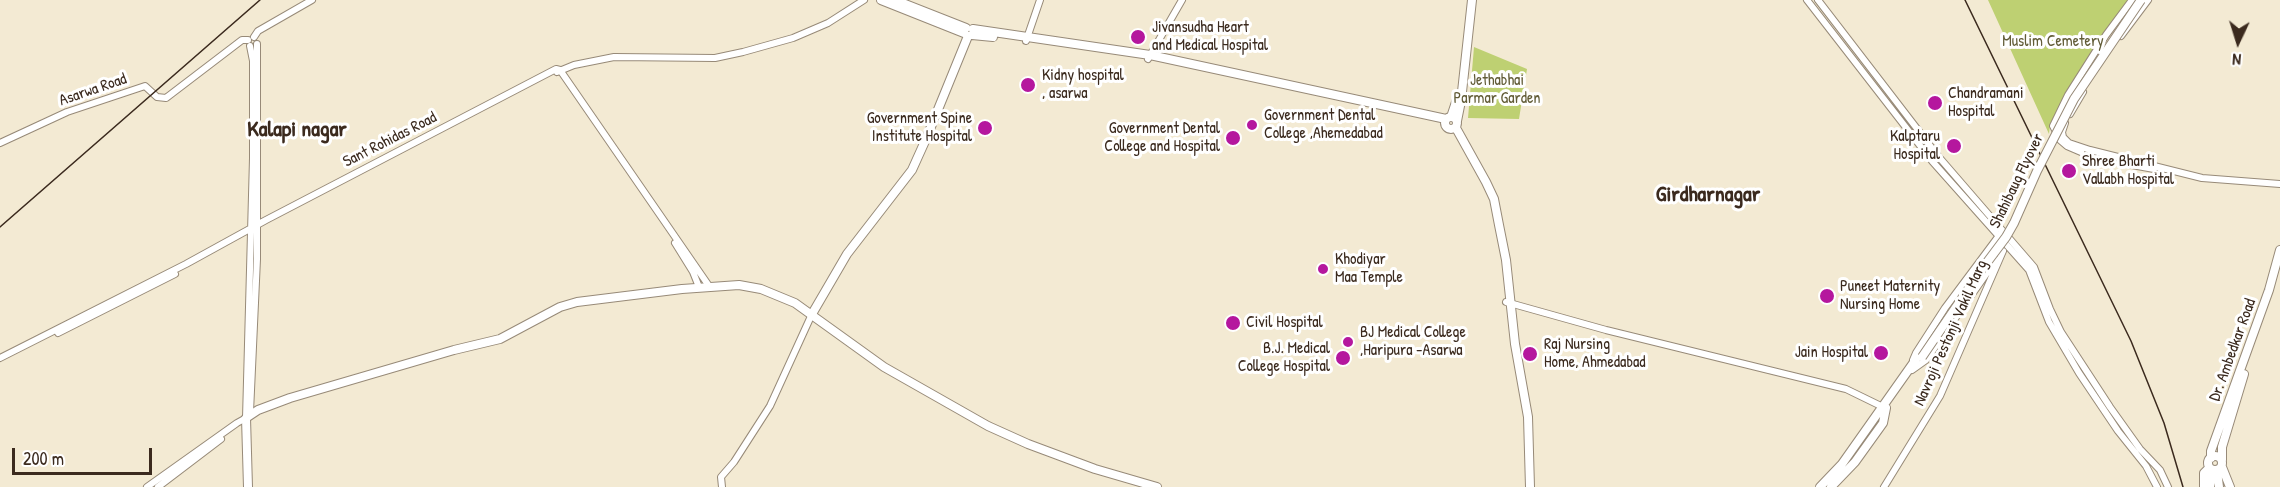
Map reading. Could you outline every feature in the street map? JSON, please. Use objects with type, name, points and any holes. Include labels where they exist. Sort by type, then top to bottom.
[{"type":"main road","points":[[881,0],[969,32],[1027,38],[1149,57],[1451,123]]},
{"type":"main road","points":[[895,0],[969,32]]},
{"type":"main road","points":[[1470,0],[1451,123],[1489,200],[1503,260],[1513,362],[1523,419],[1528,487]]},
{"type":"main road","name":"Shahibaug Flyover","points":[[1884,407],[2007,229],[2029,179],[2071,98],[2137,0]]},
{"type":"main road","points":[[812,314],[847,254],[912,170],[969,32]]},
{"type":"main road","name":"Dr. Ambedkar Road","points":[[2216,467],[2217,456],[2211,458],[2211,451],[2270,290],[2280,250]]},
{"type":"main road","name":"Dr. Ambedkar Road","points":[[2216,467],[2280,267]]},
{"type":"main road","points":[[250,487],[248,419],[258,410],[454,350],[500,339],[560,307],[577,302],[699,287],[739,285],[754,287],[786,298],[903,379],[959,411],[1028,444],[1119,477],[1157,487]]},
{"type":"main road","points":[[1820,487],[1842,464],[1884,407]]},
{"type":"main road","points":[[1825,487],[1845,466],[1884,407]]},
{"type":"main road","points":[[1831,487],[1855,462],[1883,423],[1884,407]]},
{"type":"main road","points":[[1028,444],[1058,459],[1140,487]]},
{"type":"main road","points":[[2204,487],[2204,473],[2216,467]]},
{"type":"main road","points":[[2210,487],[2216,467]]},
{"type":"main road","points":[[2216,467],[2219,487]]},
{"type":"main road","points":[[2216,467],[2230,487]]},
{"type":"street","name":"Asarwa Road","points":[[0,143],[67,112],[144,86],[157,97],[166,98],[312,0]]},
{"type":"street","name":"Sant Rohidas Road","points":[[0,360],[189,267],[254,228],[556,69],[558,71],[614,57],[715,58],[743,52],[792,38],[828,23],[864,0]]},
{"type":"street","points":[[1027,38],[1040,0]]},
{"type":"street","points":[[1149,57],[1182,0]]},
{"type":"street","points":[[1808,0],[1936,160],[2029,270],[2049,322],[2079,373],[2118,431],[2146,466],[2157,487]]},
{"type":"street","points":[[1818,0],[1862,56],[1936,160]]},
{"type":"street","points":[[2137,0],[2106,35],[2068,95],[2053,126],[2060,140],[2077,151],[2148,169],[2163,170]]},
{"type":"street","points":[[2148,0],[2085,88],[2062,132],[2063,137],[2079,147],[2163,170],[2202,178],[2280,184]]},
{"type":"street","points":[[158,487],[237,423],[248,419],[254,228],[251,40]]},
{"type":"street","points":[[1855,60],[1862,56]]},
{"type":"street","points":[[558,71],[709,286]]},
{"type":"street","points":[[558,71],[664,225],[693,272],[699,287]]},
{"type":"street","points":[[1912,369],[1916,353],[1945,308],[2000,234]]},
{"type":"street","points":[[1912,369],[1926,360],[2007,246]]},
{"type":"street","points":[[2007,246],[2034,267],[2050,309],[2092,381],[2140,449],[2160,470],[2168,487]]},
{"type":"street","name":"Navroji Pestonji Vakil Marg","points":[[1884,487],[1940,396],[2007,246]]},
{"type":"street","points":[[1508,302],[1606,330],[1847,390],[1884,407]]},
{"type":"street","points":[[722,487],[721,477],[734,462],[770,406],[812,314]]},
{"type":"street","points":[[147,487],[197,455]]},
{"type":"street","points":[[2146,466],[2153,461]]},
{"type":"green space","name":"Muslim Cemetery","points":[[1988,0],[2129,0],[2050,125],[2049,134]]},
{"type":"green space","name":"Jethabhai Parmar Garden","points":[[1474,47],[1527,69],[1519,119],[1468,118]]},
{"type":"railway","points":[[0,227],[260,0]]},
{"type":"railway","points":[[1965,0],[2131,341],[2164,423],[2183,487]]},
{"type":"place","name":"Jivansudha Heart and Medical Hospital","points":[[1138,37]]},
{"type":"place","name":"Kidny hospital , asarwa","points":[[1028,85]]},
{"type":"place","name":"Chandramani Hospital","points":[[1935,103]]},
{"type":"place","name":"Government Dental College ,Ahemedabad","points":[[1252,125]]},
{"type":"place","name":"Government Spine Institute Hospital","points":[[985,128]]},
{"type":"place","name":"Government Dental College and Hospital","points":[[1233,138]]},
{"type":"place","name":"Kalptaru Hospital","points":[[1954,146]]},
{"type":"place","name":"Shree Bharti Vallabh Hospital","points":[[2069,171]]},
{"type":"place","name":"Khodiyar Maa Temple","points":[[1323,269]]},
{"type":"place","name":"Puneet Maternity Nursing Home","points":[[1827,296]]},
{"type":"place","name":"Civil Hospital","points":[[1233,323]]},
{"type":"place","name":"BJ Medical College ,Haripura -Asarwa","points":[[1348,342]]},
{"type":"place","name":"Jain Hospital","points":[[1881,353]]},
{"type":"place","name":"Raj Nursing Home, Ahmedabad","points":[[1530,354]]},
{"type":"place","name":"B.J. Medical College Hospital","points":[[1343,358]]},
{"type":"district","name":"Kalapi nagar","points":[[297,130]]},
{"type":"district","name":"Girdharnagar","points":[[1708,195]]}]
